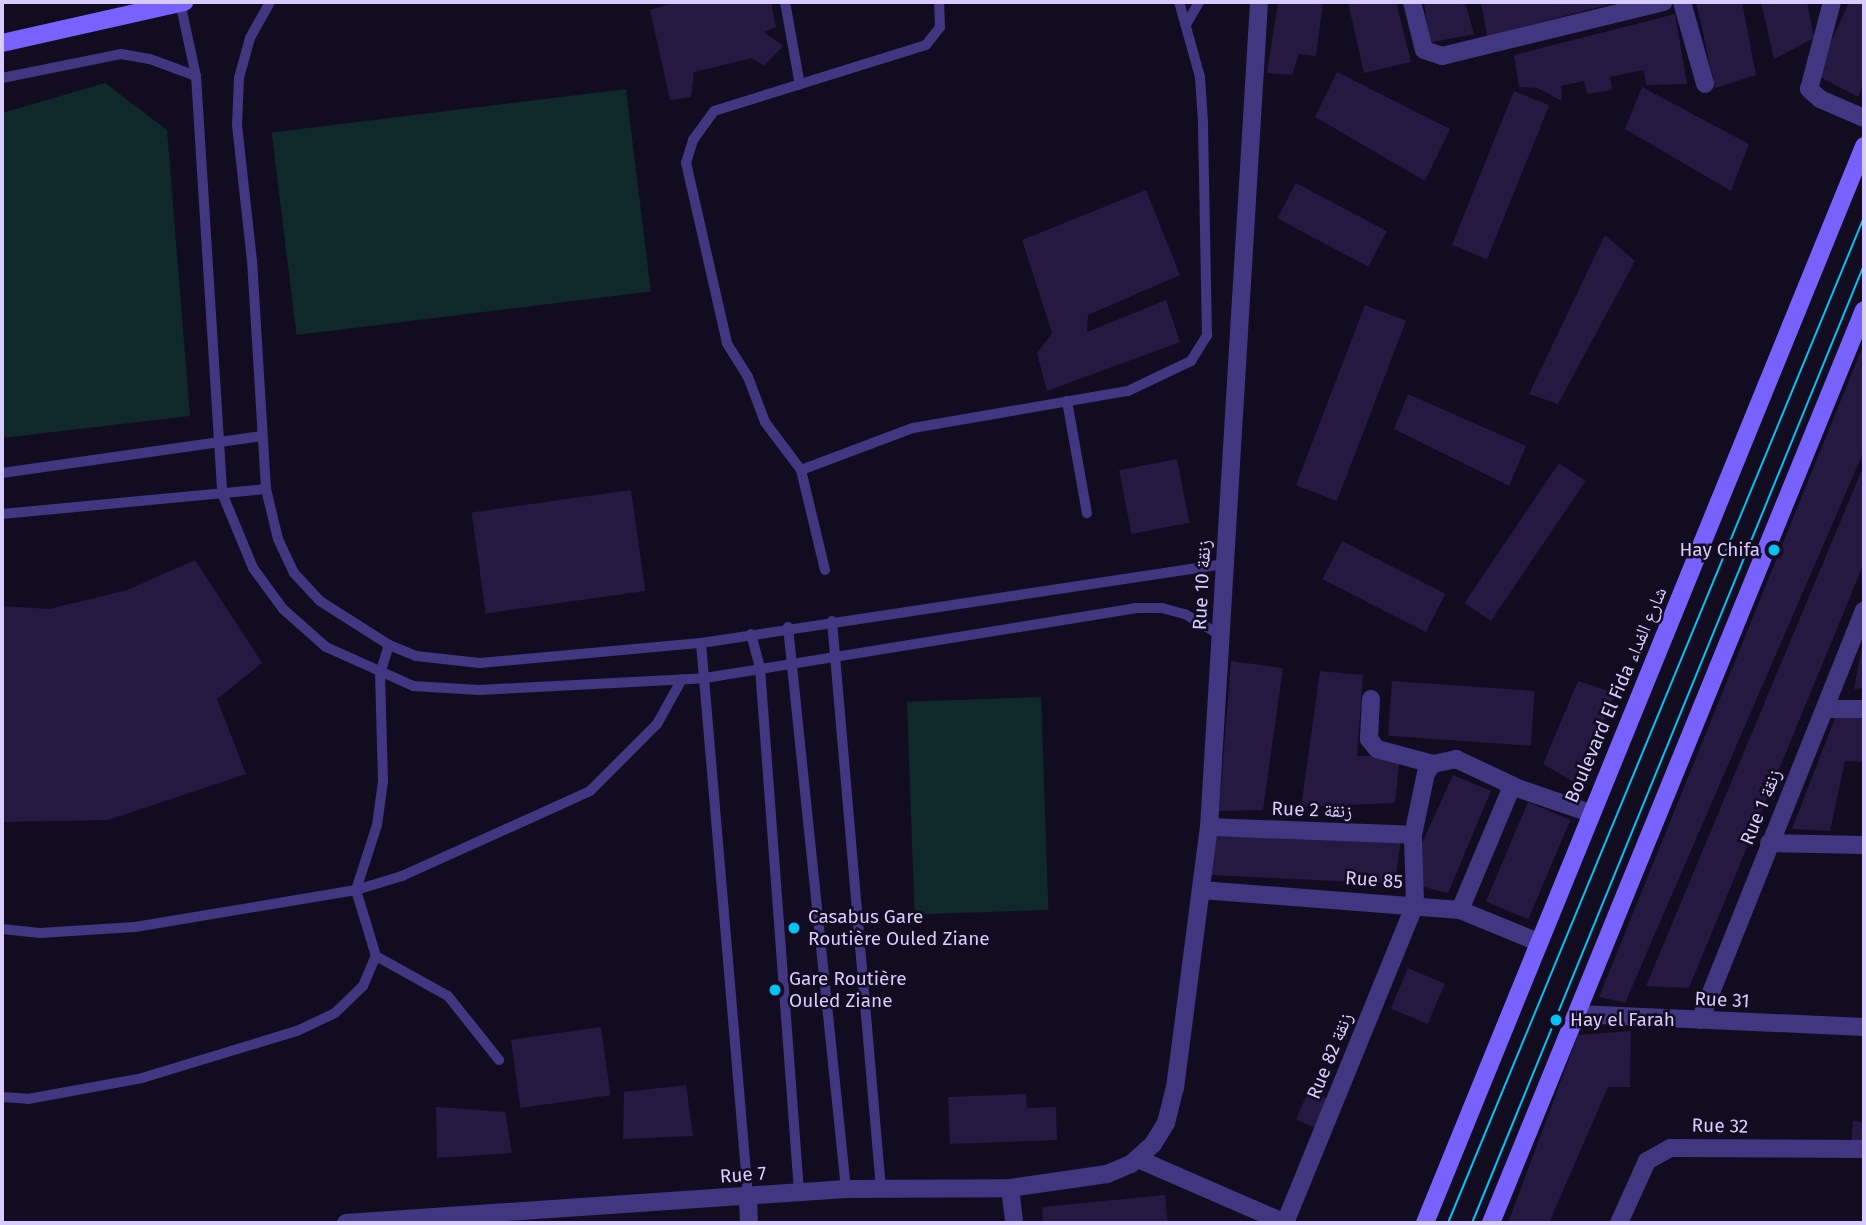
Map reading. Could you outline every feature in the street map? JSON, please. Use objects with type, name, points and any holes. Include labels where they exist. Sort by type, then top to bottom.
[{"type":"main road","points":[[2,43],[182,2]]},
{"type":"main road","name":"Boulevard El Fida شارع الفداء","points":[[1425,1223],[1864,146]]},
{"type":"main road","points":[[1491,1223],[1863,316]]},
{"type":"street","name":"Rue 10 زنقة","points":[[1138,1159],[1166,1123],[1175,1088],[1209,827],[1259,2]]},
{"type":"street","points":[[1412,2],[1418,39],[1431,55],[1442,56],[1664,2]]},
{"type":"street","points":[[1682,2],[1705,84]]},
{"type":"street","points":[[1832,2],[1809,89],[1820,99],[1864,118]]},
{"type":"street","name":"Rue 1 زنقة","points":[[1700,1020],[1864,611]]},
{"type":"street","points":[[1371,699],[1371,746],[1433,764],[1455,759],[1516,788],[1590,813]]},
{"type":"street","points":[[1825,709],[1864,709]]},
{"type":"street","points":[[1415,904],[1413,835],[1426,773],[1433,764]]},
{"type":"street","points":[[1464,911],[1516,788]]},
{"type":"street","name":"Rue 2 زنقة","points":[[1209,827],[1413,835]]},
{"type":"street","points":[[1769,843],[1864,845]]},
{"type":"street","name":"Rue 85","points":[[1201,890],[1415,904],[1464,911],[1538,942]]},
{"type":"street","name":"Rue 82 زنقة","points":[[1285,1223],[1415,904]]},
{"type":"street","name":"Rue 31","points":[[1578,1014],[1864,1027]]},
{"type":"street","name":"Rue 32","points":[[1619,1223],[1647,1161],[1670,1148],[1864,1149]]},
{"type":"street","points":[[1138,1159],[1285,1223]]},
{"type":"street","name":"Rue 7","points":[[346,1223],[452,1219],[846,1189],[1010,1188],[1107,1174],[1138,1159]]},
{"type":"street","points":[[1010,1188],[1014,1223]]},
{"type":"street","points":[[748,1196],[749,1223]]},
{"type":"lane","points":[[182,2],[196,76],[216,442],[222,492],[253,568],[283,609],[326,647],[380,674],[414,686],[479,690],[705,678],[1135,608],[1162,608],[1185,614],[1220,635]]},
{"type":"lane","points":[[270,2],[250,38],[239,78],[237,125],[252,260],[266,489],[278,539],[293,573],[320,601],[389,645],[416,656],[480,663],[701,643],[788,627],[1224,564]]},
{"type":"lane","points":[[785,2],[800,85]]},
{"type":"lane","points":[[825,570],[801,470],[765,422],[748,377],[727,343],[686,163],[692,140],[714,111],[926,45],[940,27],[939,2]]},
{"type":"lane","points":[[801,470],[913,428],[1128,391],[1166,376],[1191,361],[1206,335],[1203,122],[1187,23],[1180,2]]},
{"type":"lane","points":[[1187,23],[1199,2]]},
{"type":"lane","points":[[2,78],[121,54],[150,59],[196,76]]},
{"type":"lane","points":[[1068,401],[1087,513]]},
{"type":"lane","points":[[2,473],[261,436]]},
{"type":"lane","points":[[2,514],[266,489]]},
{"type":"lane","points":[[832,621],[881,1189]]},
{"type":"lane","points":[[788,627],[846,1189]]},
{"type":"lane","points":[[751,634],[760,668],[799,1192]]},
{"type":"lane","points":[[701,643],[748,1196]]},
{"type":"lane","points":[[2,1097],[28,1099],[142,1078],[297,1031],[335,1013],[363,986],[376,956],[356,890],[377,825],[381,792],[380,674],[389,645]]},
{"type":"lane","points":[[2,929],[40,933],[135,927],[356,890],[460,852],[590,791],[657,724],[682,679]]},
{"type":"lane","points":[[376,956],[448,996],[499,1060]]},
{"type":"green space","points":[[105,83],[167,130],[190,416],[2,438],[2,113]]},
{"type":"green space","points":[[626,89],[651,291],[297,335],[272,133]]},
{"type":"green space","points":[[1041,697],[1048,910],[915,915],[907,702]]},
{"type":"building","points":[[675,2],[771,2],[776,27],[764,32],[783,46],[764,66],[752,58],[694,72],[691,97],[670,100],[650,10]]},
{"type":"building","points":[[1278,2],[1323,2],[1316,56],[1299,54],[1292,75],[1267,73]]},
{"type":"building","points":[[1348,2],[1396,2],[1411,62],[1364,73]]},
{"type":"building","points":[[1424,2],[1465,2],[1474,34],[1429,43]]},
{"type":"building","points":[[1481,2],[1614,2],[1615,3],[1487,36]]},
{"type":"building","points":[[1696,2],[1742,2],[1756,75],[1715,88]]},
{"type":"building","points":[[1761,2],[1807,2],[1814,38],[1774,59]]},
{"type":"building","points":[[1849,2],[1864,2],[1864,82],[1858,97],[1816,75]]},
{"type":"building","points":[[1675,14],[1687,84],[1646,85],[1644,70],[1610,77],[1612,90],[1587,94],[1584,81],[1561,86],[1562,101],[1537,88],[1519,87],[1514,55]]},
{"type":"building","points":[[1337,72],[1450,129],[1425,181],[1315,117]]},
{"type":"building","points":[[1642,87],[1749,144],[1731,191],[1625,129]]},
{"type":"building","points":[[1514,91],[1549,105],[1487,259],[1452,245]]},
{"type":"building","points":[[1296,183],[1387,231],[1368,267],[1277,218]]},
{"type":"building","points":[[1146,190],[1180,275],[1088,315],[1087,332],[1166,300],[1180,342],[1047,391],[1037,353],[1052,333],[1022,240]]},
{"type":"building","points":[[1605,235],[1635,261],[1558,404],[1529,394]]},
{"type":"building","points":[[1365,305],[1406,321],[1337,501],[1296,485]]},
{"type":"building","points":[[1864,343],[1864,451],[1625,1003],[1599,997]]},
{"type":"building","points":[[1408,394],[1526,446],[1509,486],[1394,429]]},
{"type":"building","points":[[1177,459],[1189,523],[1131,534],[1119,470]]},
{"type":"building","points":[[1559,463],[1586,481],[1491,621],[1464,603]]},
{"type":"building","points":[[1864,465],[1864,563],[1689,988],[1646,986]]},
{"type":"building","points":[[631,490],[645,591],[486,613],[472,512]]},
{"type":"building","points":[[1342,541],[1445,594],[1426,632],[1322,579]]},
{"type":"building","points":[[195,560],[262,663],[217,699],[246,774],[108,820],[2,822],[2,606],[49,609],[127,590]]},
{"type":"building","points":[[1863,641],[1864,688],[1854,689]]},
{"type":"building","points":[[1231,661],[1283,668],[1263,810],[1219,811]]},
{"type":"building","points":[[1320,671],[1363,675],[1357,756],[1400,756],[1395,803],[1301,807]]},
{"type":"building","points":[[1392,681],[1535,691],[1531,746],[1388,736]]},
{"type":"building","points":[[1578,681],[1615,693],[1579,785],[1543,764]]},
{"type":"building","points":[[1864,712],[1864,762],[1845,761],[1830,831],[1792,829],[1837,713]]},
{"type":"building","points":[[1453,775],[1491,791],[1448,893],[1420,886],[1418,852]]},
{"type":"building","points":[[1528,802],[1570,820],[1528,919],[1486,901]]},
{"type":"building","points":[[1213,837],[1401,838],[1395,884],[1212,875]]},
{"type":"building","points":[[1408,968],[1445,984],[1428,1024],[1391,1009]]},
{"type":"building","points":[[601,1027],[611,1095],[520,1108],[511,1040]]},
{"type":"building","points":[[1631,1031],[1630,1087],[1608,1087],[1549,1223],[1508,1223],[1578,1035]]},
{"type":"building","points":[[686,1085],[693,1136],[623,1139],[624,1092]]},
{"type":"building","points":[[1309,1090],[1329,1099],[1316,1128],[1296,1119]]},
{"type":"building","points":[[1026,1094],[1027,1108],[1056,1107],[1057,1140],[950,1144],[948,1097]]},
{"type":"building","points":[[436,1107],[505,1112],[512,1153],[437,1158]]},
{"type":"building","points":[[1853,1121],[1864,1122],[1862,1141],[1851,1140]]},
{"type":"building","points":[[1165,1195],[1168,1223],[1043,1223],[1042,1207]]},
{"type":"tram line","points":[[1448,1223],[1864,217]]},
{"type":"tram line","points":[[1472,1223],[1864,265]]},
{"type":"place","name":"Hay Chifa","points":[[1774,550]]},
{"type":"place","name":"Casabus Gare Routière Ouled Ziane","points":[[794,928]]},
{"type":"place","name":"Gare Routière Ouled Ziane","points":[[775,990]]},
{"type":"place","name":"Hay el Farah","points":[[1556,1020]]}]
